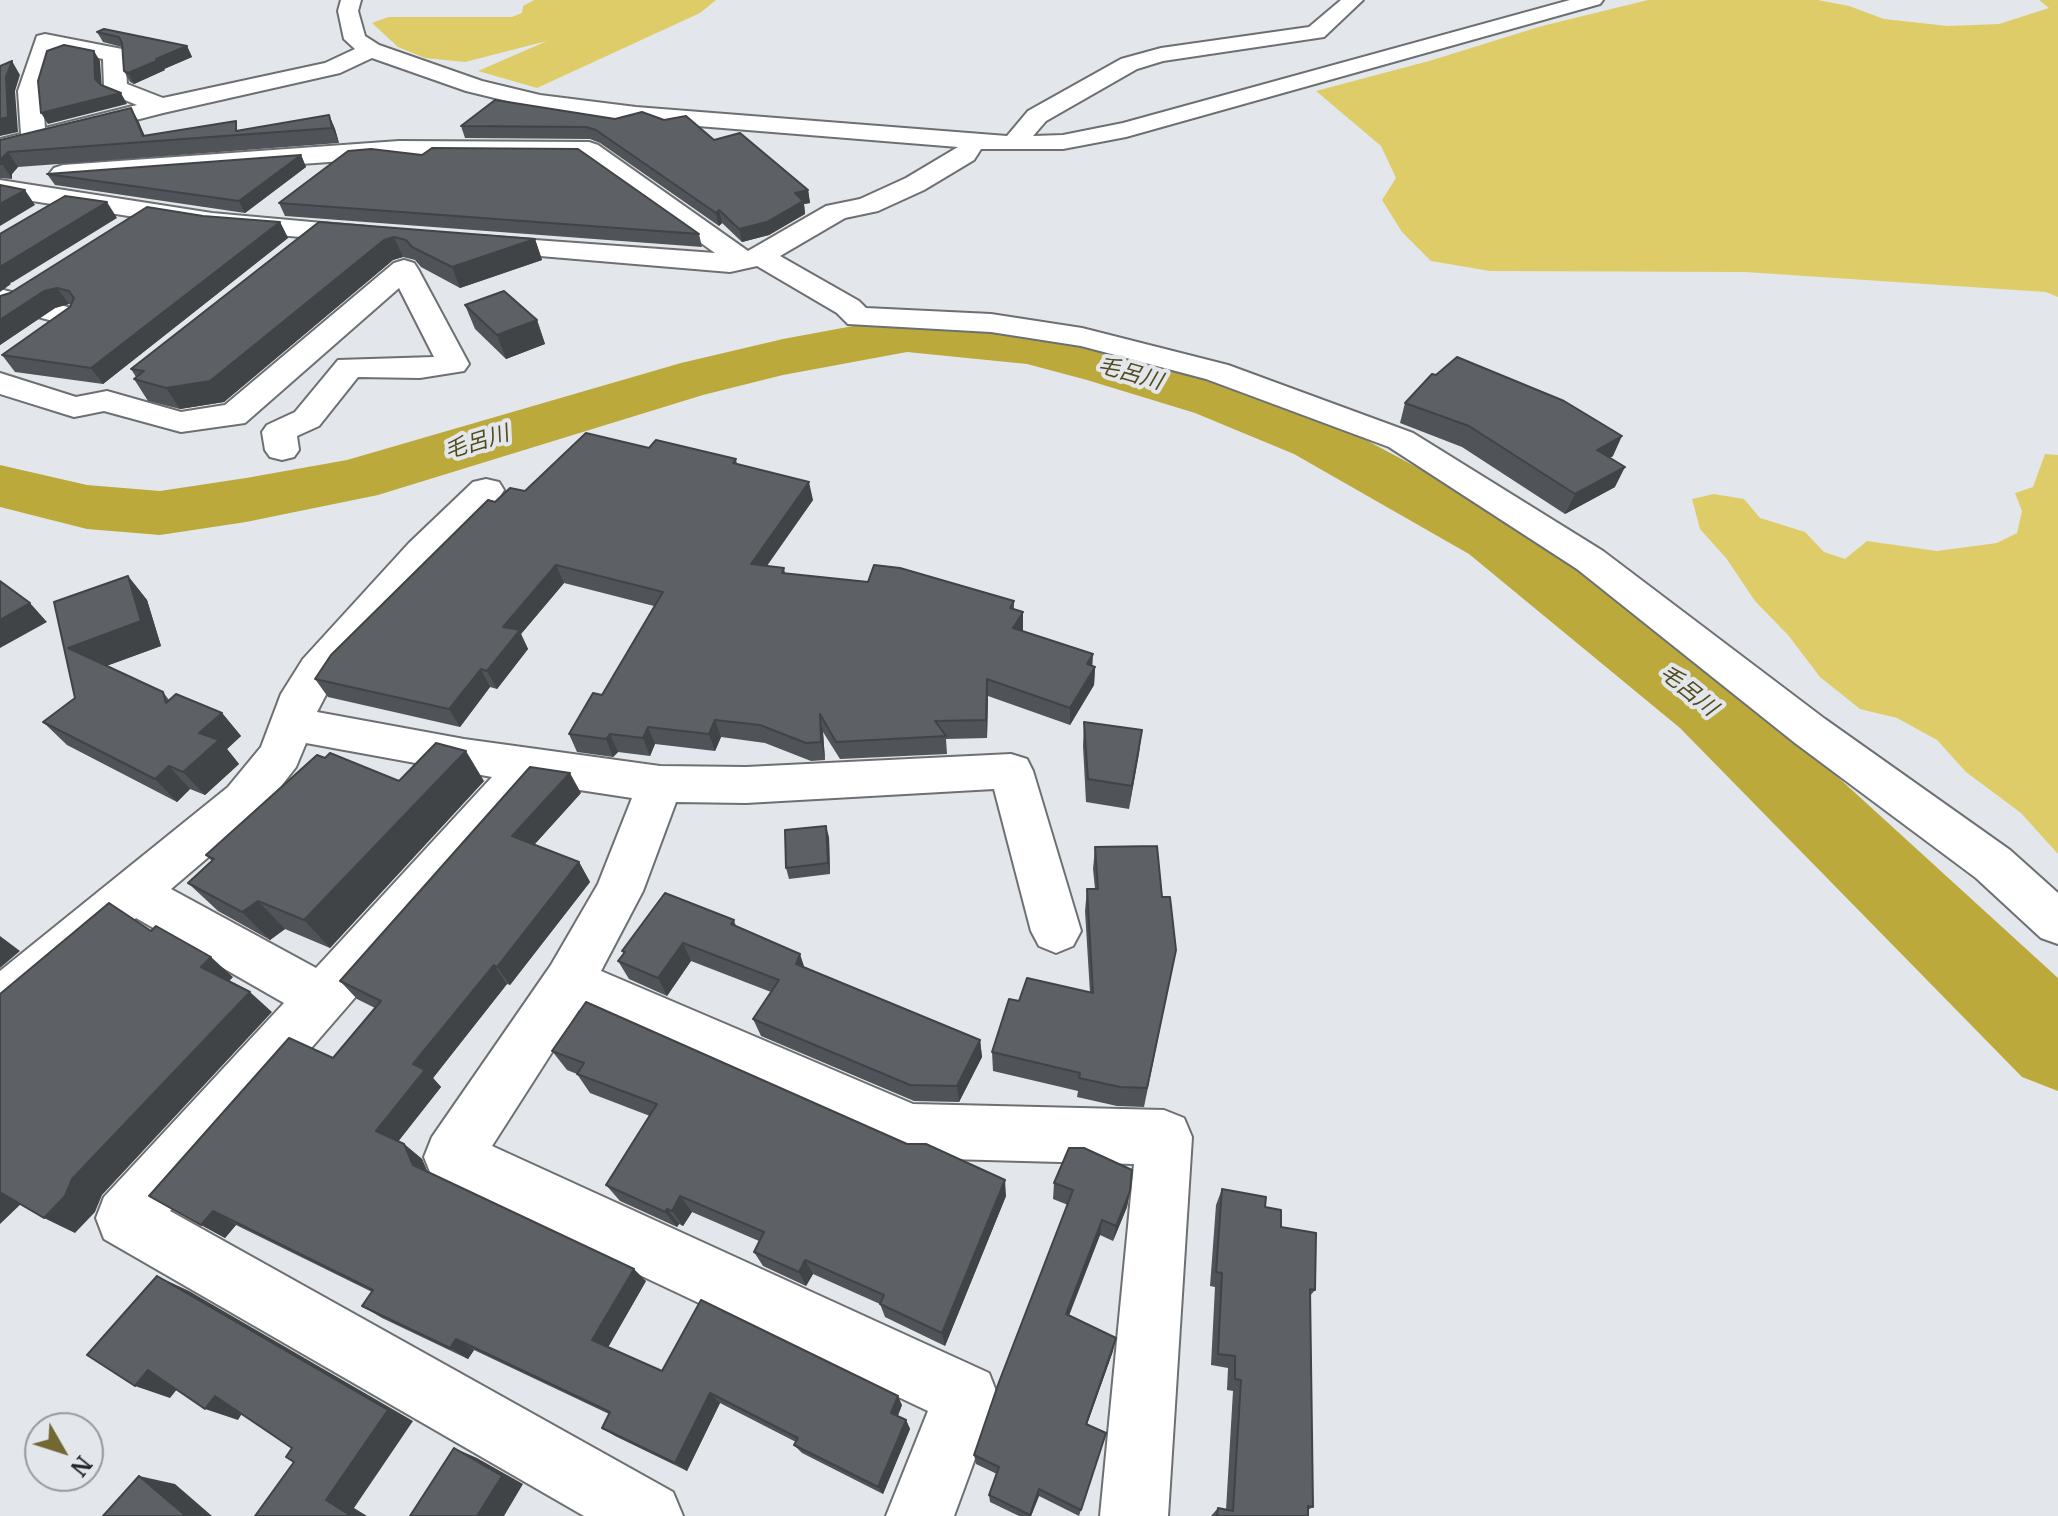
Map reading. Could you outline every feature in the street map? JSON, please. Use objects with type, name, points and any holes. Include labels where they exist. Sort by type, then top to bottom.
[{"type":"street","points":[[351,0],[348,11],[355,39],[376,52],[474,86],[540,102],[636,114],[1013,144],[1063,142],[1126,130],[1593,0]]},
{"type":"street","points":[[1013,144],[1037,116],[1129,64],[1161,55],[1316,32],[1353,0]]},
{"type":"street","points":[[1316,32],[1371,60]]},
{"type":"street","points":[[33,136],[30,91],[45,41],[114,54],[116,88],[161,106]]},
{"type":"street","points":[[0,147],[33,136],[332,68],[376,52]]},
{"type":"street","points":[[589,150],[636,114]]},
{"type":"street","points":[[454,242],[715,262],[752,258],[814,222],[836,212],[890,197],[934,175],[965,155],[974,141]]},
{"type":"street","points":[[0,179],[399,149],[589,150],[752,258],[848,307],[859,318],[883,316],[991,323],[1082,337],[1217,372],[1401,440],[1590,560],[1810,731],[1993,864],[2058,923]]},
{"type":"street","points":[[309,180],[344,154]]},
{"type":"street","points":[[0,188],[150,212],[320,231],[397,251],[453,364],[420,368],[349,367],[307,419],[279,432],[282,450]]},
{"type":"street","points":[[252,224],[286,198]]},
{"type":"street","points":[[41,216],[68,200]]},
{"type":"street","points":[[111,236],[150,212]]},
{"type":"street","points":[[285,260],[320,231]]},
{"type":"street","points":[[4,300],[68,316],[11,361],[74,407],[119,391],[129,410],[181,422],[218,415],[233,416],[397,251]]},
{"type":"street","points":[[4,300],[35,285]]},
{"type":"street","points":[[0,1002],[244,800],[280,755],[302,694],[318,670],[422,552],[486,490]]},
{"type":"street","points":[[292,724],[529,766],[660,784],[746,785],[1011,771],[1056,931]]},
{"type":"street","points":[[529,766],[125,1218],[649,1516]]},
{"type":"street","points":[[660,784],[619,891],[569,981],[452,1157],[966,1396],[933,1512]]},
{"type":"street","points":[[135,893],[323,998]]},
{"type":"street","points":[[569,981],[912,1131],[1164,1137],[1134,1516]]},
{"type":"shaded area","points":[[534,0],[716,0],[700,13],[537,88],[478,71],[547,41],[465,62],[425,58],[398,47],[372,23],[388,17],[512,17],[522,13],[523,6]]},
{"type":"shaded area","points":[[1648,0],[1818,0],[1849,6],[1884,19],[1948,26],[1999,24],[2049,8],[2039,0],[2058,0],[2058,297],[2046,292],[1745,272],[1490,271],[1431,261],[1402,232],[1382,200],[1396,178],[1381,146],[1316,91],[1429,61],[1542,26]]},
{"type":"shaded area","points":[[2045,454],[2058,455],[2058,854],[2021,813],[1966,772],[1937,740],[1897,718],[1860,709],[1820,677],[1788,635],[1755,601],[1726,558],[1700,529],[1692,499],[1714,494],[1744,499],[1760,518],[1805,532],[1824,552],[1845,559],[1867,541],[1937,551],[1997,543],[2017,533],[2022,511],[2015,493],[2033,487]]},
{"type":"building","points":[[104,29],[187,46],[128,73],[124,71],[119,37],[97,32]]},
{"type":"building","points":[[64,45],[94,51],[95,79],[101,85],[121,93],[41,113],[38,81],[47,51]]},
{"type":"building","points":[[12,61],[6,77],[8,117],[0,119],[0,66]]},
{"type":"building","points":[[495,100],[615,119],[642,112],[664,120],[686,116],[714,140],[740,133],[808,190],[795,193],[803,201],[767,222],[739,229],[719,210],[716,213],[596,130],[586,127],[461,126]]},
{"type":"building","points":[[131,108],[143,136],[236,121],[236,131],[329,115],[332,128],[8,152],[0,164],[0,140]]},
{"type":"building","points":[[432,148],[578,149],[699,234],[279,203],[348,151],[371,149],[422,155]]},
{"type":"building","points":[[301,155],[239,201],[47,174]]},
{"type":"building","points":[[0,185],[25,190],[0,204]]},
{"type":"building","points":[[65,196],[107,202],[0,267],[0,234]]},
{"type":"building","points":[[147,207],[203,216],[280,222],[91,368],[2,355],[70,307],[74,298],[69,291],[57,288],[44,291],[0,320],[0,296],[10,293]]},
{"type":"building","points":[[319,222],[535,239],[452,267],[412,247],[406,240],[394,237],[384,240],[210,381],[166,388],[134,379],[144,371],[131,369]]},
{"type":"building","points":[[504,291],[537,320],[497,335],[465,305]]},
{"type":"building","points":[[1457,357],[1564,401],[1622,436],[1597,450],[1625,467],[1575,494],[1469,426],[1405,403],[1432,374],[1436,375]]},
{"type":"building","points":[[586,433],[649,448],[656,440],[736,459],[733,463],[809,482],[751,564],[784,568],[782,573],[868,582],[874,565],[900,568],[1014,601],[1010,608],[1023,612],[1013,628],[1093,654],[1087,664],[1095,667],[1070,708],[987,679],[986,720],[935,721],[946,736],[836,742],[820,714],[821,742],[806,743],[760,725],[715,720],[709,734],[648,727],[643,738],[610,734],[606,739],[569,734],[593,693],[602,695],[663,592],[556,565],[503,627],[520,630],[487,671],[481,669],[449,709],[315,679],[331,655],[488,500],[495,502],[510,488],[525,491]]},
{"type":"building","points":[[128,576],[141,621],[68,648],[163,692],[166,703],[176,694],[222,713],[199,733],[219,740],[183,772],[169,766],[155,779],[43,722],[75,698],[54,602]]},
{"type":"building","points":[[0,581],[30,603],[0,620]]},
{"type":"building","points":[[1084,722],[1142,730],[1132,786],[1088,779]]},
{"type":"building","points":[[436,743],[466,751],[304,920],[258,901],[242,912],[188,883],[214,859],[206,855],[317,755],[325,758],[330,753],[399,781]]},
{"type":"building","points":[[530,767],[570,773],[512,836],[579,862],[497,967],[494,965],[413,1064],[425,1070],[376,1131],[404,1144],[413,1165],[634,1269],[592,1340],[662,1371],[701,1300],[898,1396],[891,1413],[906,1420],[878,1487],[794,1445],[798,1438],[710,1393],[675,1463],[602,1428],[610,1412],[456,1339],[450,1348],[362,1306],[373,1290],[213,1211],[201,1225],[149,1196],[289,1038],[333,1058],[381,1001],[340,981]]},
{"type":"building","points":[[826,826],[828,863],[786,868],[785,830]]},
{"type":"building","points":[[1157,846],[1162,897],[1170,897],[1176,950],[1147,1088],[1120,1087],[1079,1078],[1080,1073],[992,1052],[1009,999],[1019,1001],[1027,978],[1093,993],[1087,889],[1098,889],[1095,847]]},
{"type":"building","points":[[665,893],[734,920],[731,924],[800,954],[796,964],[980,1040],[957,1086],[910,1085],[753,1019],[779,980],[683,943],[658,978],[618,961]]},
{"type":"building","points":[[109,903],[151,931],[156,926],[211,957],[201,967],[250,992],[72,1179],[65,1196],[44,1218],[0,1192],[0,994]]},
{"type":"building","points":[[586,1002],[907,1144],[926,1144],[1005,1180],[942,1333],[880,1304],[884,1295],[805,1260],[799,1272],[754,1252],[764,1232],[680,1196],[672,1211],[667,1209],[665,1212],[606,1185],[657,1104],[577,1074],[584,1063],[552,1051]]},
{"type":"building","points":[[1069,1148],[1084,1148],[1132,1170],[1130,1191],[1116,1226],[1102,1220],[1066,1314],[1116,1338],[1086,1424],[1106,1433],[1081,1510],[1039,1489],[1030,1515],[989,1495],[999,1467],[974,1455],[1073,1190],[1054,1183]]},
{"type":"building","points":[[1222,1189],[1266,1197],[1265,1207],[1281,1210],[1281,1227],[1316,1233],[1315,1290],[1310,1289],[1313,1507],[1308,1506],[1308,1516],[1217,1516],[1218,1508],[1233,1511],[1241,1380],[1235,1379],[1235,1356],[1218,1354],[1222,1273],[1216,1272]]},
{"type":"building","points":[[157,1276],[388,1410],[326,1500],[351,1516],[255,1516],[294,1462],[286,1457],[292,1448],[215,1396],[205,1409],[148,1370],[135,1386],[87,1355]]},
{"type":"building","points":[[454,1448],[502,1476],[477,1516],[410,1516]]},
{"type":"building","points":[[139,1476],[186,1516],[103,1516]]},
{"type":"waterway","name":"毛呂川","points":[[0,486],[87,507],[160,513],[246,500],[354,480],[681,382],[783,357],[907,334],[1030,346],[1109,367],[1217,400],[1317,440],[1494,538],[1709,707],[2058,1044]]}]
